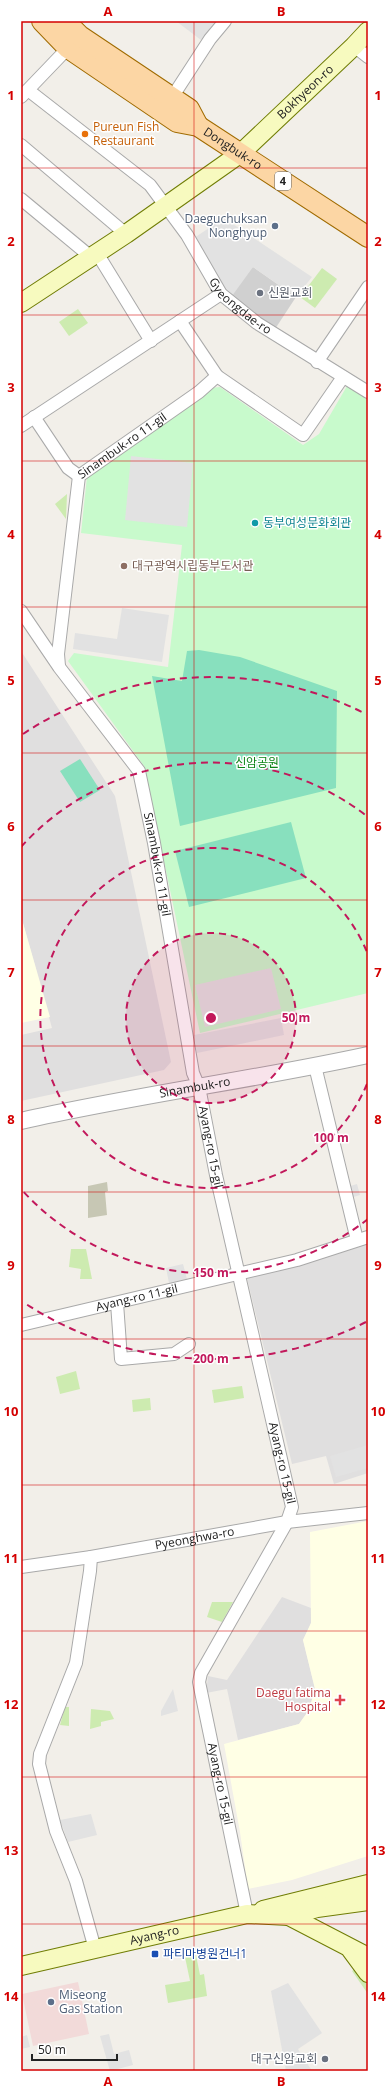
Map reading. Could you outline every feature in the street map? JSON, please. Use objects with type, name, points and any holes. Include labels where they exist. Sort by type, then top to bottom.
[{"type":"main road","name":"Dongbuk-ro","points":[[42,21],[68,48],[177,122],[198,126],[368,237]]},
{"type":"main road","name":"Dongbuk-ro","points":[[65,21],[80,36],[171,99],[189,109],[198,126]]},
{"type":"main road","name":"Bokhyeon-ro","points":[[241,153],[361,52],[368,31]]},
{"type":"main road","points":[[22,301],[126,234],[241,153]]},
{"type":"main road","points":[[247,1914],[366,1890]]},
{"type":"main road","points":[[289,1916],[317,1908],[366,1890]]},
{"type":"main road","name":"Ayang-ro","points":[[21,1966],[247,1914],[289,1916]]},
{"type":"main road","points":[[289,1916],[368,1956]]},
{"type":"main road","points":[[348,1946],[368,1973]]},
{"type":"street","points":[[171,99],[210,39],[225,21]]},
{"type":"street","points":[[24,94],[68,48]]},
{"type":"street","name":"Gyeongdae-ro","points":[[24,94],[150,185],[188,235],[221,294],[257,323],[316,362],[368,392]]},
{"type":"street","points":[[21,144],[126,234]]},
{"type":"street","points":[[21,199],[94,255],[151,341]]},
{"type":"street","points":[[316,362],[368,287]]},
{"type":"street","points":[[21,426],[221,294]]},
{"type":"street","points":[[180,321],[217,376],[303,435],[343,377]]},
{"type":"street","name":"Sinambuk-ro 11-gil","points":[[59,667],[58,654],[79,476],[199,392],[217,376]]},
{"type":"street","points":[[34,417],[68,468],[79,476]]},
{"type":"street","name":"Sinambuk-ro 11-gil","points":[[21,611],[59,667],[139,771],[154,843],[193,1073],[199,1087]]},
{"type":"street","name":"Sinambuk-ro","points":[[21,1121],[77,1108],[315,1066],[368,1055]]},
{"type":"street","points":[[315,1066],[362,1238]]},
{"type":"street","name":"Ayang-ro 15-gil","points":[[199,1087],[239,1275],[292,1507],[287,1522],[201,1673],[199,1682],[247,1914]]},
{"type":"street","name":"Ayang-ro 11-gil","points":[[21,1325],[239,1275],[297,1260],[362,1238]]},
{"type":"street","points":[[117,1303],[121,1359],[174,1354],[189,1344]]},
{"type":"street","name":"Pyeonghwa-ro","points":[[21,1567],[91,1557],[287,1522],[368,1513]]},
{"type":"street","points":[[91,1557],[76,1663],[40,1754],[39,1764],[56,1831],[76,1881],[95,1949]]},
{"type":"shaded area","points":[[176,21],[216,21],[201,40]]},
{"type":"shaded area","points":[[218,214],[312,277],[296,297],[253,267],[232,296],[224,290],[194,238],[212,226]]},
{"type":"shaded area","name":"신원교회","points":[[253,267],[296,297],[275,329],[224,290]]},
{"type":"shaded area","points":[[131,456],[193,463],[187,527],[125,520]]},
{"type":"shaded area","points":[[122,608],[169,615],[162,662],[73,649],[75,633],[117,639]]},
{"type":"shaded area","points":[[21,651],[115,796],[171,1062],[164,1070],[21,1101],[21,1035],[52,1028],[21,916]]},
{"type":"shaded area","points":[[21,916],[50,1017],[21,1023]]},
{"type":"shaded area","points":[[271,968],[281,1009],[205,1027],[195,985]]},
{"type":"shaded area","points":[[281,1018],[284,1035],[197,1053],[194,1035]]},
{"type":"shaded area","points":[[107,1182],[108,1191],[105,1192],[107,1215],[88,1218],[88,1186]]},
{"type":"shaded area","points":[[357,1184],[360,1195],[350,1198],[347,1187]]},
{"type":"shaded area","points":[[368,1243],[368,1473],[334,1484],[326,1456],[292,1464],[247,1278]]},
{"type":"shaded area","points":[[183,1264],[187,1279],[169,1283],[166,1268]]},
{"type":"shaded area","points":[[368,1445],[368,1468],[336,1477],[330,1456]]},
{"type":"shaded area","name":"Daegu fatima Hospital","points":[[368,1521],[368,1856],[292,1880],[248,1889],[240,1832],[224,1744],[299,1724],[309,1710],[315,1689],[303,1640],[311,1623],[310,1532]]},
{"type":"shaded area","points":[[282,1597],[311,1608],[311,1623],[303,1640],[315,1689],[309,1710],[299,1724],[238,1740],[227,1689],[206,1693],[208,1676],[227,1680]]},
{"type":"shaded area","points":[[173,1689],[178,1711],[161,1716],[161,1711]]},
{"type":"shaded area","points":[[91,1814],[97,1835],[68,1842],[60,1820]]},
{"type":"shaded area","points":[[78,1982],[89,2034],[33,2046],[22,1994]]},
{"type":"shaded area","points":[[288,1983],[322,2033],[298,2049],[312,2071],[286,2071],[271,1991]]},
{"type":"shaded area","points":[[109,2034],[114,2054],[129,2050],[133,2065],[110,2071],[100,2036]]},
{"type":"shaded area","points":[[27,2035],[30,2047],[21,2049],[21,2037]]},
{"type":"green space","points":[[322,268],[337,279],[315,308],[300,297]]},
{"type":"green space","points":[[78,309],[88,323],[69,336],[59,322]]},
{"type":"green space","name":"신암공원","points":[[347,386],[368,398],[368,993],[200,1033],[144,766],[68,661],[74,653],[168,667],[182,545],[81,533],[87,477],[211,388],[220,387],[303,445],[319,434]]},
{"type":"green space","points":[[67,494],[66,519],[55,504]]},
{"type":"green space","name":"신암공원","points":[[199,650],[240,657],[337,691],[336,788],[180,826],[152,676],[182,681],[187,651]]},
{"type":"green space","points":[[80,759],[100,790],[80,802],[60,771]]},
{"type":"green space","points":[[291,822],[306,878],[189,907],[175,851]]},
{"type":"green space","points":[[71,1249],[86,1249],[92,1279],[80,1279],[81,1269],[69,1267]]},
{"type":"green space","points":[[76,1371],[80,1389],[60,1394],[56,1377]]},
{"type":"green space","points":[[242,1386],[244,1398],[214,1403],[212,1390]]},
{"type":"green space","points":[[150,1398],[151,1410],[133,1412],[132,1400]]},
{"type":"green space","points":[[212,1602],[233,1602],[222,1622],[207,1617]]},
{"type":"green space","points":[[65,1707],[69,1707],[69,1726],[60,1725]]},
{"type":"green space","points":[[91,1709],[110,1711],[114,1719],[101,1722],[101,1726],[90,1729]]},
{"type":"green space","points":[[196,1955],[200,1975],[204,1974],[207,1996],[168,2003],[165,1985],[190,1981],[185,1957]]},
{"type":"green space","points":[[359,1966],[368,1979],[368,1994],[352,1971]]},
{"type":"place","name":"Pureun Fish Restaurant","points":[[85,134]]},
{"type":"place","name":"Daeguchuksan Nonghyup","points":[[275,226]]},
{"type":"place","name":"신원교회","points":[[260,293]]},
{"type":"place","name":"동부여성문화회관","points":[[255,523]]},
{"type":"place","name":"대구광역시립동부도서관","points":[[124,566]]},
{"type":"place","name":"Daegu fatima Hospital","points":[[340,1700]]},
{"type":"place","name":"파티마병원건너1","points":[[155,1954]]},
{"type":"place","name":"Miseong Gas Station","points":[[51,2002]]},
{"type":"place","name":"대구신암교회","points":[[325,2059]]}]
